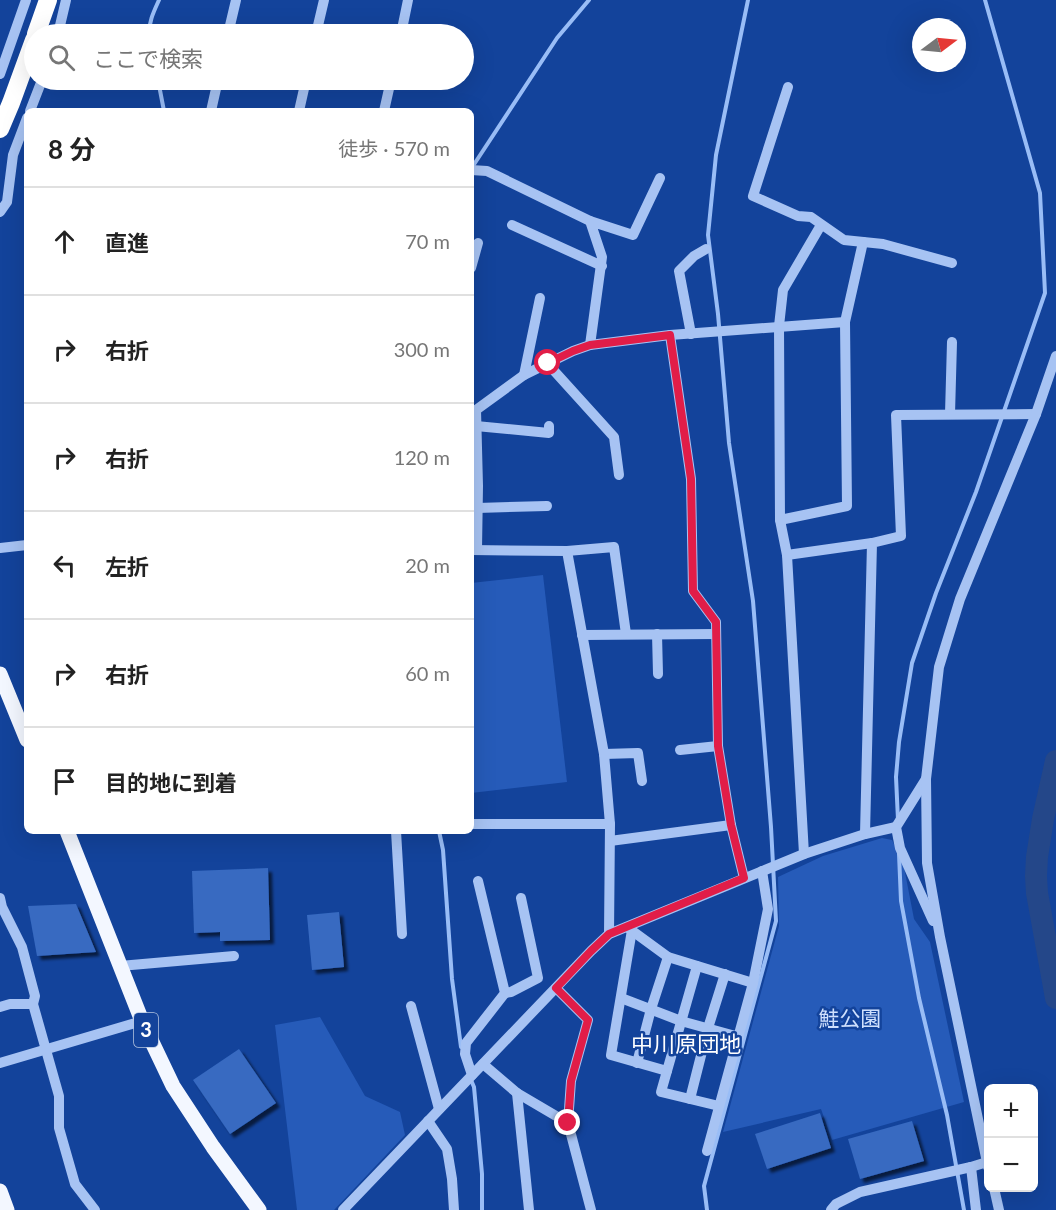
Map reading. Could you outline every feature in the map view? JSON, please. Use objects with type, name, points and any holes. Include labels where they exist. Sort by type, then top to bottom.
[{"type":"highway","points":[[40,24],[48,0]]},
{"type":"highway","points":[[0,129],[24,67]]},
{"type":"main road","points":[[0,674],[24,733]]},
{"type":"main road","name":"3","points":[[68,834],[142,1021],[173,1086],[213,1147],[259,1210]]},
{"type":"main road","points":[[0,1191],[7,1210]]},
{"type":"street","points":[[0,74],[26,0]]},
{"type":"street","points":[[60,24],[66,0]]},
{"type":"street","points":[[224,0],[236,1],[230,24]]},
{"type":"street","points":[[318,24],[324,0]]},
{"type":"street","points":[[402,24],[408,0]]},
{"type":"street","points":[[788,87],[753,196],[798,216],[811,217],[844,240],[883,244],[952,263]]},
{"type":"street","points":[[31,108],[38,90]]},
{"type":"street","points":[[212,108],[216,90]]},
{"type":"street","points":[[300,108],[304,90]]},
{"type":"street","points":[[385,108],[389,90]]},
{"type":"street","points":[[0,212],[7,202],[13,155],[24,126]]},
{"type":"street","points":[[474,170],[487,171],[590,221],[633,236],[660,178]]},
{"type":"street","points":[[590,221],[602,257],[590,345]]},
{"type":"street","points":[[512,225],[602,266]]},
{"type":"street","points":[[804,854],[787,555],[780,520],[779,326],[783,290],[820,225]]},
{"type":"street","points":[[780,520],[847,506],[845,322],[863,242]]},
{"type":"street","points":[[474,257],[478,243]]},
{"type":"street","points":[[691,334],[679,271],[694,256],[706,249]]},
{"type":"street","points":[[524,375],[540,298]]},
{"type":"street","points":[[474,408],[524,375],[590,345],[670,335],[845,322]]},
{"type":"street","points":[[670,335],[691,479],[693,591],[716,622],[718,746],[731,825],[744,878]]},
{"type":"street","points":[[950,414],[952,342]]},
{"type":"street","points":[[984,1145],[940,937],[927,862],[926,779],[939,668],[956,610],[1036,414],[1056,356]]},
{"type":"street","points":[[548,363],[614,438],[619,475]]},
{"type":"street","points":[[787,555],[872,543],[901,536],[896,415],[1036,414]]},
{"type":"street","points":[[474,415],[476,426],[474,486],[477,508],[474,550],[567,551],[614,547],[626,634]]},
{"type":"street","points":[[476,426],[549,433],[549,426]]},
{"type":"street","points":[[477,508],[547,506]]},
{"type":"street","points":[[865,834],[872,543]]},
{"type":"street","points":[[0,548],[24,545]]},
{"type":"street","points":[[567,551],[604,754],[610,824],[609,934]]},
{"type":"street","points":[[582,634],[716,634]]},
{"type":"street","points":[[657,634],[658,674]]},
{"type":"street","points":[[681,750],[718,746]]},
{"type":"street","points":[[604,754],[638,753],[642,782]]},
{"type":"street","points":[[926,779],[896,827],[900,848],[940,937]]},
{"type":"street","points":[[474,824],[610,824]]},
{"type":"street","points":[[610,841],[731,825]]},
{"type":"street","points":[[343,1210],[609,934],[629,929],[804,854],[865,834],[896,827]]},
{"type":"street","points":[[396,834],[402,934]]},
{"type":"street","points":[[707,1151],[753,983],[768,909],[762,871]]},
{"type":"street","points":[[478,881],[505,993]]},
{"type":"street","points":[[0,898],[2,907],[22,947],[35,996],[33,1004],[59,1096],[59,1128],[75,1184],[95,1210]]},
{"type":"street","points":[[472,1075],[465,1054],[466,1043],[505,993],[538,978],[521,898]]},
{"type":"street","points":[[629,929],[668,957],[753,983]]},
{"type":"street","points":[[629,929],[621,998],[611,1055],[667,1071]]},
{"type":"street","points":[[120,966],[234,956]]},
{"type":"street","points":[[637,1063],[668,957]]},
{"type":"street","points":[[697,966],[661,1092],[719,1106]]},
{"type":"street","points":[[690,1099],[708,1028],[725,974]]},
{"type":"street","points":[[556,988],[588,1020],[571,1081],[568,1123],[591,1210]]},
{"type":"street","points":[[621,998],[681,1021],[739,1036]]},
{"type":"street","points":[[0,1007],[10,1004],[33,1004]]},
{"type":"street","points":[[411,1006],[439,1109]]},
{"type":"street","points":[[0,1063],[142,1021]]},
{"type":"street","points":[[483,1064],[517,1093],[568,1123]]},
{"type":"street","points":[[517,1093],[529,1210]]},
{"type":"street","points":[[428,1121],[447,1149],[454,1210]]},
{"type":"street","points":[[831,1210],[836,1204],[860,1192],[984,1165]]},
{"type":"street","points":[[971,1167],[976,1210]]},
{"type":"street","points":[[994,1192],[999,1210]]},
{"type":"green space","points":[[543,575],[567,782],[474,793],[474,583]]},
{"type":"green space","name":"鮭公園","points":[[882,838],[892,840],[903,862],[914,919],[930,942],[964,1102],[832,1140],[821,1109],[723,1132],[779,926],[778,877],[823,856]]},
{"type":"green space","points":[[320,1017],[365,1096],[400,1112],[405,1135],[334,1210],[297,1210],[275,1025]]},
{"type":"building","points":[[268,868],[270,940],[220,941],[220,932],[194,933],[192,871]]},
{"type":"building","points":[[76,904],[96,952],[37,956],[28,906]]},
{"type":"building","points":[[339,912],[344,967],[312,970],[307,915]]},
{"type":"building","points":[[239,1049],[276,1103],[230,1134],[193,1080]]},
{"type":"building","points":[[820,1113],[831,1148],[767,1169],[755,1134]]},
{"type":"building","points":[[912,1121],[924,1161],[860,1179],[848,1139]]},
{"type":"waterway","points":[[151,24],[159,0]]},
{"type":"waterway","points":[[474,164],[557,38],[589,0]]},
{"type":"waterway","points":[[707,1210],[704,1186],[776,921],[753,601],[729,443],[718,314],[708,235],[716,155],[748,0]]},
{"type":"waterway","points":[[898,820],[896,777],[899,742],[912,663],[936,593],[976,492],[1045,293],[1040,193],[985,0]]},
{"type":"waterway","points":[[160,90],[163,108]]},
{"type":"waterway","points":[[1056,761],[1043,819],[1036,876],[1056,998]]},
{"type":"waterway","points":[[440,834],[443,850],[452,979],[461,1047]]},
{"type":"waterway","points":[[899,854],[901,901],[919,998],[947,1115],[964,1210]]},
{"type":"waterway","points":[[471,1080],[474,1087],[482,1174],[482,1210]]},
{"type":"district","name":"中川原団地","points":[[686,1044]]},
{"type":"route","points":[[548,363],[590,345],[670,335],[691,479],[693,591],[716,622],[718,746],[731,825],[744,878],[609,934],[556,988],[588,1020],[571,1081],[568,1123]]}]
